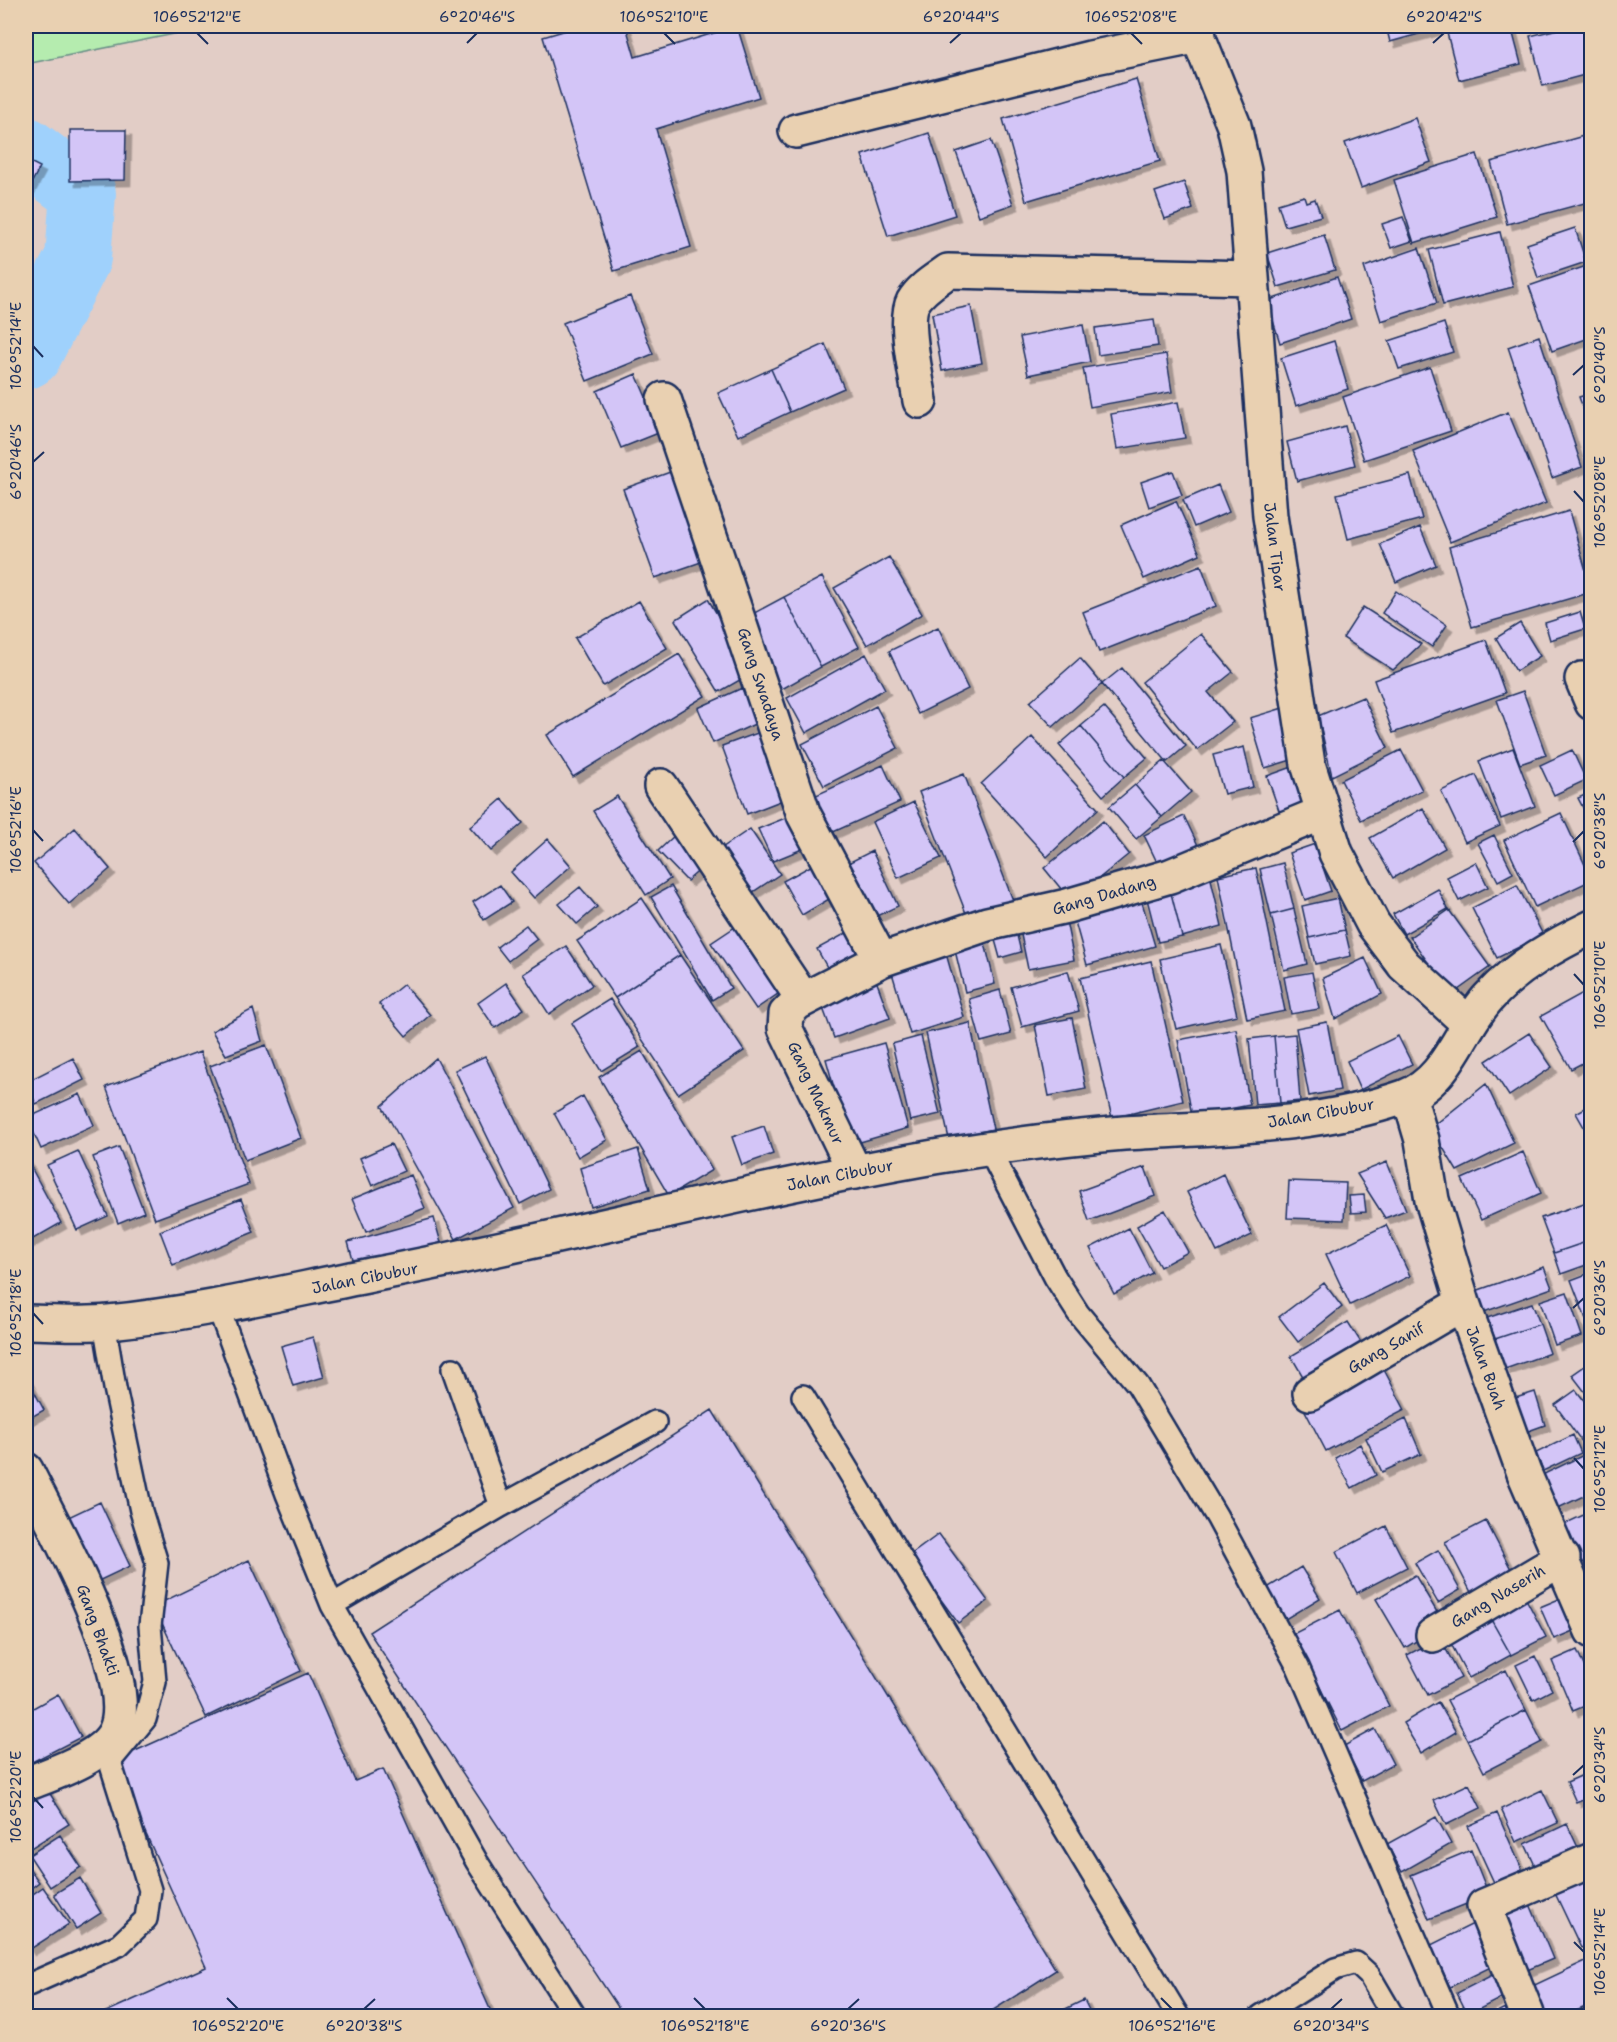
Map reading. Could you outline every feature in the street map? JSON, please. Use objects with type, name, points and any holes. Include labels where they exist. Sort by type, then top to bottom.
[{"type":"street","points":[[796,131],[1196,31]]},
{"type":"street","name":"Jalan Tipar","points":[[1196,31],[1234,126],[1242,160],[1250,219],[1252,278],[1270,516],[1308,764],[1336,853],[1373,924],[1404,965],[1442,1002],[1469,1024]]},
{"type":"street","points":[[920,401],[909,318],[912,304],[921,291],[948,271],[1252,278]]},
{"type":"street","name":"Gang Swadaya","points":[[664,399],[804,815],[881,960]]},
{"type":"street","points":[[661,786],[803,999]]},
{"type":"street","name":"Gang Dadang","points":[[881,960],[987,924],[1076,904],[1170,876],[1322,813]]},
{"type":"street","name":"Jalan Cibubur","points":[[26,1322],[104,1322],[218,1307],[436,1264],[734,1195],[855,1172],[989,1150],[1120,1133],[1281,1122],[1327,1116],[1409,1096],[1439,1071],[1488,997],[1531,961],[1592,927]]},
{"type":"street","name":"Gang Makmur","points":[[855,1172],[785,1028],[786,1014],[803,999],[881,960]]},
{"type":"street","name":"Jalan Buah","points":[[1409,1096],[1422,1140],[1432,1200],[1462,1303],[1524,1473],[1563,1558],[1592,1631]]},
{"type":"street","name":"Gang Sanif","points":[[1310,1393],[1462,1303]]},
{"type":"street","name":"Gang Bhakti","points":[[26,1470],[85,1590],[117,1674],[120,1710],[116,1732],[97,1750],[77,1763],[26,1784]]},
{"type":"street","name":"Gang Naserih","points":[[1433,1635],[1563,1558]]},
{"type":"street","points":[[1527,2014],[1484,1906],[1592,1860]]},
{"type":"lane","points":[[989,1150],[1055,1277],[1078,1314],[1138,1385],[1217,1517],[1298,1667],[1449,2016]]},
{"type":"lane","points":[[218,1307],[250,1398],[332,1605],[477,1862],[575,2016]]},
{"type":"lane","points":[[26,1986],[119,1945],[146,1920],[150,1890],[111,1765],[112,1760],[145,1719],[155,1682],[150,1626],[157,1563],[141,1511],[115,1388],[104,1322]]},
{"type":"lane","points":[[453,1369],[501,1506]]},
{"type":"lane","points":[[802,1396],[1179,2016]]},
{"type":"lane","points":[[332,1605],[501,1506],[655,1422]]},
{"type":"lane","points":[[1261,2016],[1335,1969],[1356,1963],[1369,1975],[1393,2016]]},
{"type":"green space","points":[[26,26],[192,26],[179,33],[26,64]]},
{"type":"building","points":[[580,26],[626,26],[635,57],[737,26],[759,97],[656,129],[691,247],[614,271],[543,37]]},
{"type":"building","points":[[1386,26],[1436,26],[1437,29],[1390,42]]},
{"type":"building","points":[[1458,26],[1511,26],[1521,64],[1459,80],[1446,29]]},
{"type":"building","points":[[1570,26],[1583,26],[1592,56],[1592,73],[1543,86],[1530,36]]},
{"type":"building","points":[[1136,79],[1160,161],[1026,201],[1003,119]]},
{"type":"building","points":[[1415,118],[1431,162],[1361,188],[1345,143]]},
{"type":"building","points":[[70,130],[126,130],[125,180],[70,181]]},
{"type":"building","points":[[929,133],[955,215],[888,236],[862,155]]},
{"type":"building","points":[[1587,135],[1592,154],[1592,201],[1507,224],[1491,162]]},
{"type":"building","points":[[991,140],[1013,204],[979,216],[956,152]]},
{"type":"building","points":[[1477,154],[1497,217],[1414,243],[1394,180]]},
{"type":"building","points":[[26,160],[40,167],[26,193]]},
{"type":"building","points":[[1184,182],[1193,209],[1165,219],[1155,192]]},
{"type":"building","points":[[1304,196],[1306,202],[1315,199],[1321,216],[1285,226],[1278,204]]},
{"type":"building","points":[[1403,217],[1412,241],[1391,248],[1382,224]]},
{"type":"building","points":[[1575,228],[1586,262],[1538,278],[1527,244]]},
{"type":"building","points":[[1500,232],[1513,287],[1443,305],[1429,250]]},
{"type":"building","points":[[1324,235],[1335,270],[1278,287],[1267,253]]},
{"type":"building","points":[[1419,248],[1437,303],[1381,321],[1364,267]]},
{"type":"building","points":[[1592,264],[1592,337],[1552,351],[1529,286]]},
{"type":"building","points":[[1337,277],[1351,319],[1280,343],[1267,301]]},
{"type":"building","points":[[630,296],[653,354],[587,381],[563,323]]},
{"type":"building","points":[[971,306],[982,363],[942,371],[932,314]]},
{"type":"building","points":[[1154,320],[1158,346],[1098,355],[1095,328]]},
{"type":"building","points":[[1444,323],[1453,352],[1399,369],[1389,341]]},
{"type":"building","points":[[1083,325],[1090,362],[1028,375],[1020,337]]},
{"type":"building","points":[[1539,336],[1582,467],[1552,478],[1508,347]]},
{"type":"building","points":[[1334,341],[1348,389],[1296,406],[1281,358]]},
{"type":"building","points":[[825,344],[844,388],[790,412],[771,369]]},
{"type":"building","points":[[1166,354],[1172,392],[1090,407],[1083,368]]},
{"type":"building","points":[[1430,367],[1451,431],[1364,460],[1343,397]]},
{"type":"building","points":[[771,369],[790,412],[738,436],[718,393]]},
{"type":"building","points":[[636,374],[661,432],[621,448],[597,391]]},
{"type":"building","points":[[1592,393],[1592,443],[1585,425],[1589,424],[1579,397]]},
{"type":"building","points":[[1178,402],[1185,438],[1117,449],[1111,414]]},
{"type":"building","points":[[1508,412],[1546,503],[1450,542],[1413,451]]},
{"type":"building","points":[[1345,426],[1355,465],[1297,481],[1287,442]]},
{"type":"building","points":[[673,471],[704,561],[655,578],[623,489]]},
{"type":"building","points":[[1173,471],[1182,495],[1149,507],[1141,482]]},
{"type":"building","points":[[1410,475],[1422,519],[1348,539],[1337,494]]},
{"type":"building","points":[[1218,485],[1229,512],[1194,527],[1183,500]]},
{"type":"building","points":[[1176,501],[1200,554],[1144,579],[1121,525]]},
{"type":"building","points":[[1569,511],[1592,592],[1472,627],[1449,547]]},
{"type":"building","points":[[1420,527],[1436,565],[1396,582],[1380,544]]},
{"type":"building","points":[[889,557],[922,614],[867,645],[834,588]]},
{"type":"building","points":[[1201,565],[1216,606],[1099,652],[1083,612]]},
{"type":"building","points":[[822,577],[859,647],[821,667],[784,597]]},
{"type":"building","points":[[1396,591],[1447,625],[1432,647],[1382,613]]},
{"type":"building","points":[[784,597],[821,667],[782,689],[745,618]]},
{"type":"building","points":[[708,599],[752,673],[719,692],[675,620]]},
{"type":"building","points":[[639,601],[667,648],[603,686],[575,638]]},
{"type":"building","points":[[1363,607],[1421,644],[1393,670],[1343,638]]},
{"type":"building","points":[[1580,612],[1585,629],[1550,640],[1545,623]]},
{"type":"building","points":[[1520,623],[1540,656],[1516,671],[1496,638]]},
{"type":"building","points":[[938,627],[968,689],[918,714],[889,651]]},
{"type":"building","points":[[1201,634],[1233,672],[1208,692],[1233,722],[1197,750],[1142,682]]},
{"type":"building","points":[[1486,640],[1505,693],[1393,733],[1374,680]]},
{"type":"building","points":[[679,654],[705,696],[573,777],[547,735]]},
{"type":"building","points":[[866,654],[885,689],[806,733],[787,698]]},
{"type":"building","points":[[1080,658],[1102,684],[1053,727],[1030,702]]},
{"type":"building","points":[[1122,668],[1186,746],[1167,762],[1102,684]]},
{"type":"building","points":[[742,688],[757,723],[713,743],[698,708]]},
{"type":"building","points":[[1523,691],[1546,755],[1520,764],[1497,700]]},
{"type":"building","points":[[1363,697],[1388,748],[1332,776],[1318,716]]},
{"type":"building","points":[[876,706],[898,748],[824,786],[802,744]]},
{"type":"building","points":[[1104,707],[1147,758],[1124,777],[1081,726]]},
{"type":"building","points":[[1283,708],[1298,758],[1265,768],[1250,718]]},
{"type":"building","points":[[1081,726],[1124,777],[1103,796],[1059,745]]},
{"type":"building","points":[[763,731],[788,798],[747,814],[722,746]]},
{"type":"building","points":[[1032,737],[1098,809],[1047,857],[981,784]]},
{"type":"building","points":[[1244,747],[1253,787],[1224,794],[1213,755]]},
{"type":"building","points":[[1513,748],[1535,806],[1501,819],[1479,761]]},
{"type":"building","points":[[1401,750],[1422,790],[1361,820],[1341,780]]},
{"type":"building","points":[[1572,750],[1586,780],[1554,795],[1540,765]]},
{"type":"building","points":[[1164,761],[1191,792],[1162,817],[1135,785]]},
{"type":"building","points":[[883,765],[900,802],[831,833],[814,796]]},
{"type":"building","points":[[1298,765],[1316,814],[1284,825],[1267,776]]},
{"type":"building","points":[[964,774],[1014,903],[969,921],[919,792]]},
{"type":"building","points":[[1476,775],[1500,826],[1465,842],[1441,791]]},
{"type":"building","points":[[1135,785],[1162,817],[1136,839],[1109,807]]},
{"type":"building","points":[[1592,792],[1592,825],[1578,798]]},
{"type":"building","points":[[617,796],[670,879],[646,895],[593,811]]},
{"type":"building","points":[[502,799],[523,823],[491,851],[470,827]]},
{"type":"building","points":[[914,802],[941,858],[898,878],[872,822]]},
{"type":"building","points":[[1423,808],[1445,848],[1393,878],[1370,838]]},
{"type":"building","points":[[800,812],[812,845],[773,861],[758,829]]},
{"type":"building","points":[[1561,813],[1592,880],[1535,907],[1504,840]]},
{"type":"building","points":[[1184,816],[1204,858],[1164,877],[1144,835]]},
{"type":"building","points":[[1103,821],[1129,854],[1071,901],[1044,868]]},
{"type":"building","points":[[75,828],[110,869],[69,904],[34,863]]},
{"type":"building","points":[[750,829],[780,874],[741,900],[710,856]]},
{"type":"building","points":[[675,835],[704,866],[687,881],[658,851]]},
{"type":"building","points":[[1494,835],[1513,873],[1498,881],[1478,843]]},
{"type":"building","points":[[548,839],[571,866],[534,898],[511,872]]},
{"type":"building","points":[[1315,844],[1331,891],[1305,900],[1289,853]]},
{"type":"building","points":[[872,851],[898,906],[866,921],[840,867]]},
{"type":"building","points":[[818,862],[836,895],[802,915],[783,881]]},
{"type":"building","points":[[1476,862],[1488,887],[1459,901],[1447,877]]},
{"type":"building","points":[[1283,863],[1294,909],[1271,915],[1260,869]]},
{"type":"building","points":[[1256,868],[1285,1011],[1247,1019],[1218,876]]},
{"type":"building","points":[[1210,875],[1222,926],[1182,937],[1169,885]]},
{"type":"building","points":[[500,885],[512,902],[484,920],[473,902]]},
{"type":"building","points":[[1169,885],[1182,937],[1158,942],[1145,891]]},
{"type":"building","points":[[1517,885],[1543,935],[1497,958],[1472,908]]},
{"type":"building","points":[[671,886],[731,988],[712,1000],[651,897]]},
{"type":"building","points":[[580,887],[597,907],[577,924],[559,904]]},
{"type":"building","points":[[1438,889],[1448,909],[1404,934],[1393,914]]},
{"type":"building","points":[[642,898],[680,955],[615,998],[577,941]]},
{"type":"building","points":[[1338,898],[1345,930],[1309,938],[1302,906]]},
{"type":"building","points":[[1141,899],[1155,946],[1087,965],[1074,918]]},
{"type":"building","points":[[1294,909],[1307,964],[1284,970],[1271,915]]},
{"type":"building","points":[[1449,910],[1490,967],[1451,995],[1410,937]]},
{"type":"building","points":[[1064,911],[1074,960],[1028,969],[1018,920]]},
{"type":"building","points":[[1014,923],[1021,952],[1000,958],[992,929]]},
{"type":"building","points":[[526,925],[537,939],[508,961],[497,947]]},
{"type":"building","points":[[738,925],[782,991],[756,1009],[711,943]]},
{"type":"building","points":[[854,929],[870,958],[833,978],[817,949]]},
{"type":"building","points":[[1345,930],[1351,956],[1315,964],[1309,938]]},
{"type":"building","points":[[983,935],[995,984],[965,992],[953,942]]},
{"type":"building","points":[[1221,945],[1237,1015],[1176,1029],[1160,959]]},
{"type":"building","points":[[566,946],[592,985],[549,1014],[523,974]]},
{"type":"building","points":[[945,950],[964,1017],[910,1034],[890,966]]},
{"type":"building","points":[[680,955],[744,1051],[678,1094],[615,998]]},
{"type":"building","points":[[1365,958],[1382,994],[1335,1019],[1323,978]]},
{"type":"building","points":[[1151,961],[1183,1101],[1112,1118],[1080,978]]},
{"type":"building","points":[[1068,971],[1079,1011],[1022,1027],[1011,987]]},
{"type":"building","points":[[1312,972],[1319,1009],[1291,1014],[1284,977]]},
{"type":"building","points":[[876,980],[890,1018],[834,1038],[820,1000]]},
{"type":"building","points":[[506,983],[524,1009],[495,1028],[478,1003]]},
{"type":"building","points":[[404,984],[430,1015],[406,1036],[379,1004]]},
{"type":"building","points":[[1592,988],[1592,1058],[1571,1069],[1541,1016]]},
{"type":"building","points":[[1000,990],[1011,1034],[981,1042],[969,999]]},
{"type":"building","points":[[610,999],[640,1047],[601,1071],[572,1023]]},
{"type":"building","points":[[253,1009],[262,1041],[226,1055],[212,1031]]},
{"type":"building","points":[[1072,1018],[1086,1089],[1049,1096],[1035,1025]]},
{"type":"building","points":[[1327,1022],[1340,1090],[1309,1096],[1296,1028]]},
{"type":"building","points":[[970,1023],[993,1129],[949,1139],[926,1033]]},
{"type":"building","points":[[1236,1029],[1250,1105],[1192,1116],[1178,1040]]},
{"type":"building","points":[[1529,1033],[1552,1067],[1509,1096],[1486,1061]]},
{"type":"building","points":[[1295,1034],[1300,1101],[1280,1103],[1274,1036]]},
{"type":"building","points":[[921,1036],[940,1114],[910,1121],[892,1044]]},
{"type":"building","points":[[1274,1036],[1280,1103],[1255,1105],[1249,1039]]},
{"type":"building","points":[[1398,1036],[1412,1064],[1360,1090],[1347,1061]]},
{"type":"building","points":[[884,1043],[908,1128],[850,1145],[826,1059]]},
{"type":"building","points":[[266,1045],[301,1138],[245,1160],[210,1066]]},
{"type":"building","points":[[642,1051],[712,1170],[669,1196],[599,1077]]},
{"type":"building","points":[[200,1052],[249,1184],[155,1219],[106,1087]]},
{"type":"building","points":[[485,1056],[549,1189],[520,1204],[455,1070]]},
{"type":"building","points":[[73,1058],[84,1080],[36,1104],[26,1082]]},
{"type":"building","points":[[436,1058],[514,1208],[456,1239],[382,1106]]},
{"type":"building","points":[[1486,1084],[1514,1143],[1457,1171],[1431,1128]]},
{"type":"building","points":[[80,1094],[94,1125],[41,1149],[27,1118]]},
{"type":"building","points":[[583,1096],[607,1140],[578,1157],[554,1113]]},
{"type":"building","points":[[1592,1104],[1592,1141],[1576,1113]]},
{"type":"building","points":[[764,1126],[773,1154],[742,1165],[732,1137]]},
{"type":"building","points":[[391,1144],[404,1171],[372,1186],[360,1158]]},
{"type":"building","points":[[119,1147],[144,1212],[118,1223],[93,1157]]},
{"type":"building","points":[[638,1149],[650,1189],[591,1207],[580,1168]]},
{"type":"building","points":[[78,1151],[108,1216],[77,1230],[47,1165]]},
{"type":"building","points":[[1523,1152],[1541,1193],[1481,1220],[1462,1179]]},
{"type":"building","points":[[26,1158],[61,1223],[26,1243]]},
{"type":"building","points":[[1387,1162],[1406,1210],[1385,1218],[1357,1174]]},
{"type":"building","points":[[1145,1167],[1155,1196],[1089,1221],[1079,1191]]},
{"type":"building","points":[[1223,1174],[1252,1235],[1217,1252],[1187,1192]]},
{"type":"building","points":[[411,1175],[425,1208],[366,1232],[352,1199]]},
{"type":"building","points":[[1289,1181],[1346,1183],[1344,1220],[1287,1218]]},
{"type":"building","points":[[1364,1195],[1366,1212],[1351,1213],[1349,1196]]},
{"type":"building","points":[[241,1199],[254,1232],[173,1265],[160,1231]]},
{"type":"building","points":[[1587,1202],[1592,1215],[1592,1240],[1554,1253],[1541,1218]]},
{"type":"building","points":[[1165,1210],[1188,1252],[1160,1267],[1137,1226]]},
{"type":"building","points":[[434,1218],[441,1243],[355,1267],[348,1242]]},
{"type":"building","points":[[1386,1225],[1410,1276],[1350,1305],[1326,1254]]},
{"type":"building","points":[[1129,1228],[1152,1273],[1114,1294],[1090,1248]]},
{"type":"building","points":[[1592,1240],[1592,1263],[1561,1274],[1554,1253]]},
{"type":"building","points":[[1544,1267],[1552,1288],[1478,1314],[1470,1293]]},
{"type":"building","points":[[1592,1272],[1592,1317],[1586,1319],[1571,1280]]},
{"type":"building","points":[[1324,1283],[1342,1307],[1298,1342],[1279,1317]]},
{"type":"building","points":[[1567,1292],[1582,1336],[1555,1345],[1540,1301]]},
{"type":"building","points":[[1532,1303],[1540,1324],[1495,1339],[1487,1318]]},
{"type":"building","points":[[1348,1322],[1367,1352],[1309,1387],[1291,1356]]},
{"type":"building","points":[[1540,1324],[1550,1353],[1505,1369],[1495,1339]]},
{"type":"building","points":[[313,1337],[324,1377],[293,1386],[281,1346]]},
{"type":"building","points":[[1592,1361],[1592,1401],[1572,1375]]},
{"type":"building","points":[[1381,1364],[1405,1410],[1326,1451],[1302,1405]]},
{"type":"building","points":[[26,1376],[44,1410],[26,1420]]},
{"type":"building","points":[[1576,1390],[1592,1411],[1592,1447],[1588,1450],[1555,1405]]},
{"type":"building","points":[[1535,1392],[1545,1425],[1520,1434],[1509,1400]]},
{"type":"building","points":[[712,1410],[1056,1970],[984,2016],[624,2016],[369,1632]]},
{"type":"building","points":[[1406,1419],[1421,1454],[1382,1472],[1366,1438]]},
{"type":"building","points":[[1573,1435],[1581,1453],[1543,1471],[1536,1453]]},
{"type":"building","points":[[1360,1444],[1376,1475],[1352,1488],[1335,1458]]},
{"type":"building","points":[[1592,1451],[1592,1492],[1556,1509],[1540,1476]]},
{"type":"building","points":[[100,1502],[130,1566],[92,1584],[62,1520]]},
{"type":"building","points":[[1592,1511],[1592,1559],[1580,1564],[1562,1525]]},
{"type":"building","points":[[1486,1521],[1515,1577],[1474,1598],[1445,1542]]},
{"type":"building","points":[[1386,1526],[1407,1567],[1357,1593],[1336,1552]]},
{"type":"building","points":[[939,1534],[988,1601],[958,1623],[909,1556]]},
{"type":"building","points":[[1438,1550],[1460,1590],[1438,1603],[1415,1563]]},
{"type":"building","points":[[249,1560],[301,1671],[206,1717],[154,1606]]},
{"type":"building","points":[[1592,1564],[1592,1595],[1578,1570]]},
{"type":"building","points":[[1301,1567],[1320,1598],[1282,1621],[1264,1590]]},
{"type":"building","points":[[1415,1575],[1444,1624],[1405,1648],[1376,1599]]},
{"type":"building","points":[[1525,1597],[1546,1637],[1511,1655],[1489,1616]]},
{"type":"building","points":[[1559,1599],[1573,1631],[1554,1639],[1540,1607]]},
{"type":"building","points":[[1340,1610],[1389,1706],[1342,1731],[1293,1634]]},
{"type":"building","points":[[1489,1616],[1511,1655],[1469,1678],[1448,1638]]},
{"type":"building","points":[[1440,1638],[1461,1678],[1428,1695],[1407,1655]]},
{"type":"building","points":[[1577,1650],[1592,1684],[1592,1703],[1573,1711],[1552,1661]]},
{"type":"building","points":[[1535,1656],[1552,1690],[1533,1700],[1516,1665]]},
{"type":"building","points":[[1506,1670],[1526,1710],[1468,1740],[1447,1700]]},
{"type":"building","points":[[308,1673],[355,1781],[383,1769],[493,2016],[97,2016],[206,1967],[113,1761]]},
{"type":"building","points":[[58,1694],[81,1737],[32,1762],[26,1749],[26,1712]]},
{"type":"building","points":[[1438,1702],[1456,1732],[1421,1753],[1403,1723]]},
{"type":"building","points":[[1526,1710],[1542,1742],[1484,1772],[1468,1740]]},
{"type":"building","points":[[1592,1721],[1592,1734],[1586,1724]]},
{"type":"building","points":[[1375,1729],[1393,1764],[1362,1781],[1344,1746]]},
{"type":"building","points":[[1592,1771],[1592,1795],[1576,1802],[1567,1782]]},
{"type":"building","points":[[42,1781],[69,1824],[26,1851],[26,1791]]},
{"type":"building","points":[[1469,1784],[1481,1808],[1446,1825],[1434,1800]]},
{"type":"building","points":[[1542,1790],[1558,1823],[1516,1842],[1501,1809]]},
{"type":"building","points":[[1592,1807],[1592,1823],[1585,1810]]},
{"type":"building","points":[[1497,1813],[1525,1876],[1497,1889],[1468,1826]]},
{"type":"building","points":[[1436,1817],[1451,1844],[1402,1872],[1387,1844]]},
{"type":"building","points":[[1567,1824],[1581,1854],[1539,1874],[1525,1844]]},
{"type":"building","points":[[60,1835],[81,1867],[50,1887],[29,1855]]},
{"type":"building","points":[[1471,1850],[1489,1895],[1429,1919],[1411,1875]]},
{"type":"building","points":[[26,1864],[39,1882],[26,1892]]},
{"type":"building","points":[[1592,1877],[1592,1944],[1581,1948],[1553,1889]]},
{"type":"building","points":[[80,1878],[101,1913],[76,1929],[54,1894]]},
{"type":"building","points":[[43,1887],[69,1924],[29,1950],[26,1945],[26,1899]]},
{"type":"building","points":[[1530,1904],[1553,1959],[1518,1974],[1495,1919]]},
{"type":"building","points":[[1479,1921],[1499,1963],[1450,1987],[1431,1945]]},
{"type":"building","points":[[1592,1958],[1592,2004],[1565,2016],[1539,2016],[1526,1989]]},
{"type":"building","points":[[1498,1972],[1509,1994],[1468,2015],[1457,1993]]},
{"type":"building","points":[[1084,2000],[1092,2016],[1051,2016]]},
{"type":"building","points":[[1511,2005],[1517,2016],[1489,2016]]},
{"type":"waterway","points":[[26,150],[83,193],[78,258],[26,356]]}]
